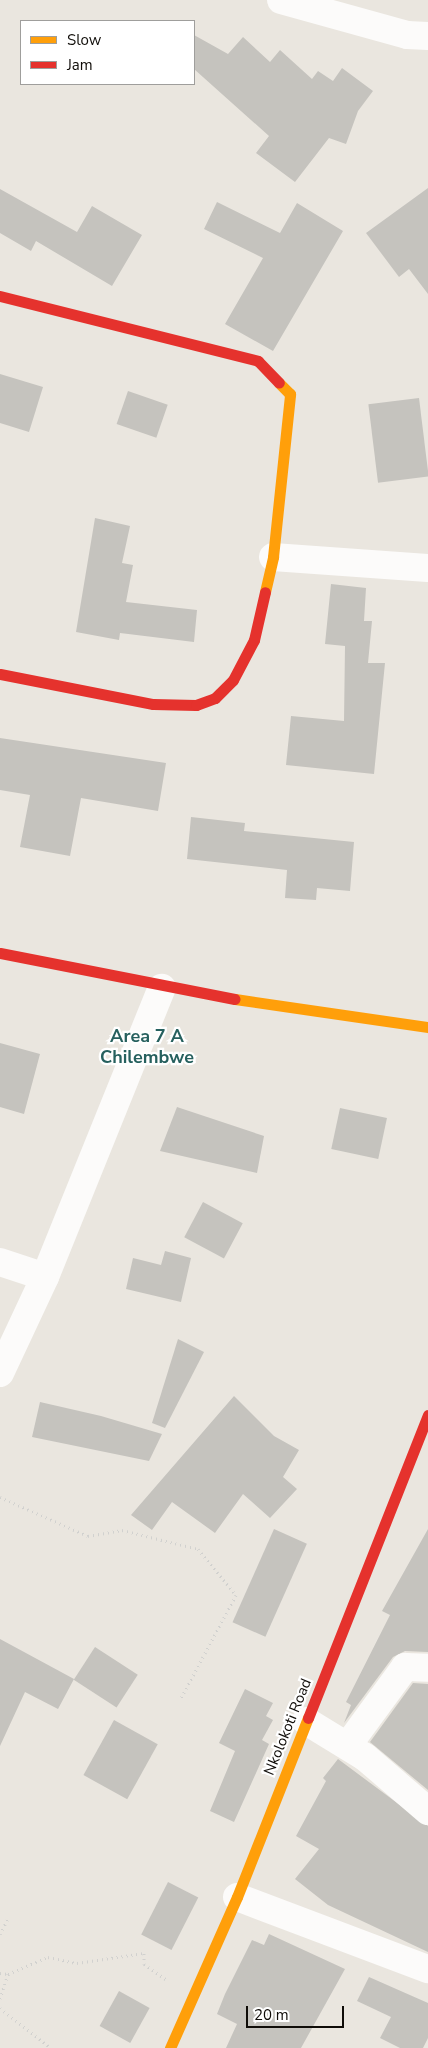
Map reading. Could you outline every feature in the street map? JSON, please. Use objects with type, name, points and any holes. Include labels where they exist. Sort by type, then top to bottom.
[{"type":"street","points":[[280,0],[408,35],[428,36]]},
{"type":"street","points":[[0,296],[258,361],[281,381],[290,394],[290,418],[273,556],[254,640],[233,680],[215,698],[196,705],[153,704],[0,674]]},
{"type":"street","points":[[273,556],[428,568]]},
{"type":"street","points":[[0,954],[162,988],[428,1027]]},
{"type":"street","points":[[0,1373],[45,1277],[162,988]]},
{"type":"street","points":[[0,1262],[45,1277]]},
{"type":"street","name":"Nkolokoti Road","points":[[170,2048],[236,1897],[428,1414]]},
{"type":"street","points":[[348,1745],[405,1667],[428,1668]]},
{"type":"street","points":[[306,1721],[348,1745],[428,1811]]},
{"type":"street","points":[[236,1897],[428,1969]]},
{"type":"path","points":[[0,1497],[88,1536],[122,1530],[198,1549],[236,1594],[182,1698]]},
{"type":"path","points":[[0,1934],[8,1918]]},
{"type":"path","points":[[0,1973],[8,1974],[48,1957],[77,1963],[144,1953],[144,1964],[170,1982],[199,1981]]},
{"type":"path","points":[[0,1998],[8,1974]]},
{"type":"path","points":[[0,2008],[51,2048]]},
{"type":"building","points":[[195,36],[228,54],[243,37],[270,62],[280,50],[312,79],[318,71],[333,81],[342,68],[373,91],[358,111],[346,144],[329,138],[295,182],[256,153],[269,136],[195,70]]},
{"type":"building","points":[[428,188],[428,294],[409,269],[399,277],[366,233]]},
{"type":"building","points":[[0,189],[77,232],[92,206],[142,235],[112,286],[36,241],[31,251],[0,233]]},
{"type":"building","points":[[217,202],[280,233],[297,203],[343,231],[273,351],[225,324],[263,258],[204,229]]},
{"type":"building","points":[[0,374],[43,387],[29,432],[0,423]]},
{"type":"building","points":[[128,391],[168,405],[156,438],[117,424]]},
{"type":"building","points":[[419,398],[428,476],[378,483],[368,404]]},
{"type":"building","points":[[95,518],[130,526],[122,563],[133,565],[126,602],[197,610],[194,642],[120,633],[119,640],[76,632]]},
{"type":"building","points":[[331,584],[366,588],[364,621],[372,621],[368,663],[385,663],[374,774],[286,765],[291,716],[344,721],[345,646],[325,644]]},
{"type":"building","points":[[0,738],[166,763],[158,811],[81,798],[70,856],[20,847],[30,795],[0,790]]},
{"type":"building","points":[[191,817],[245,823],[244,831],[354,842],[350,891],[317,888],[316,900],[285,898],[287,870],[187,859]]},
{"type":"building","points":[[0,1043],[40,1054],[24,1114],[0,1107]]},
{"type":"building","points":[[177,1107],[264,1136],[257,1173],[160,1151]]},
{"type":"building","points":[[340,1108],[387,1118],[378,1159],[331,1149]]},
{"type":"building","points":[[203,1202],[243,1223],[224,1258],[184,1237]]},
{"type":"building","points":[[165,1251],[191,1258],[181,1302],[126,1289],[133,1258],[161,1265]]},
{"type":"building","points":[[178,1339],[204,1352],[165,1428],[152,1423]]},
{"type":"building","points":[[234,1396],[274,1436],[299,1450],[283,1477],[297,1489],[270,1518],[243,1494],[215,1533],[172,1502],[152,1530],[131,1515]]},
{"type":"building","points":[[40,1402],[101,1416],[162,1434],[149,1461],[32,1437]]},
{"type":"building","points":[[274,1529],[307,1544],[265,1637],[233,1622]]},
{"type":"building","points":[[428,1529],[428,1652],[405,1651],[393,1657],[344,1723],[351,1705],[346,1702],[390,1615],[382,1611]]},
{"type":"building","points":[[0,1639],[74,1679],[58,1709],[25,1692],[0,1746]]},
{"type":"building","points":[[95,1647],[138,1675],[117,1707],[74,1680]]},
{"type":"building","points":[[413,1683],[428,1684],[428,1790],[370,1742]]},
{"type":"building","points":[[245,1689],[273,1703],[266,1716],[273,1720],[262,1740],[269,1744],[234,1822],[210,1811],[235,1751],[219,1743]]},
{"type":"building","points":[[114,1720],[158,1744],[127,1799],[83,1775]]},
{"type":"building","points":[[338,1759],[428,1826],[428,1952],[328,1905],[295,1879],[319,1849],[296,1836],[326,1781],[323,1778]]},
{"type":"building","points":[[168,1882],[198,1897],[172,1950],[141,1935]]},
{"type":"building","points":[[269,1934],[345,1969],[301,2048],[226,2048],[237,2024],[217,2014],[252,1940],[264,1945]]},
{"type":"building","points":[[369,1977],[428,2003],[428,2038],[423,2048],[400,2048],[380,2038],[391,2017],[357,2001]]},
{"type":"building","points":[[119,1991],[150,2008],[130,2043],[100,2026]]},
{"type":"traffic: slow","points":[[265,592],[273,557],[290,394],[279,383]]},
{"type":"traffic: slow","points":[[235,999],[428,1027]]},
{"type":"traffic: slow","points":[[170,2048],[237,1897],[308,1718]]},
{"type":"traffic: jam","points":[[0,296],[258,361],[279,383]]},
{"type":"traffic: jam","points":[[0,674],[153,704],[196,705],[215,698],[233,680],[254,640],[265,592]]},
{"type":"traffic: jam","points":[[0,953],[235,999]]},
{"type":"traffic: jam","points":[[308,1718],[428,1415]]},
{"type":"district","name":"Area 7 A Chilembwe","points":[[147,1047]]}]
